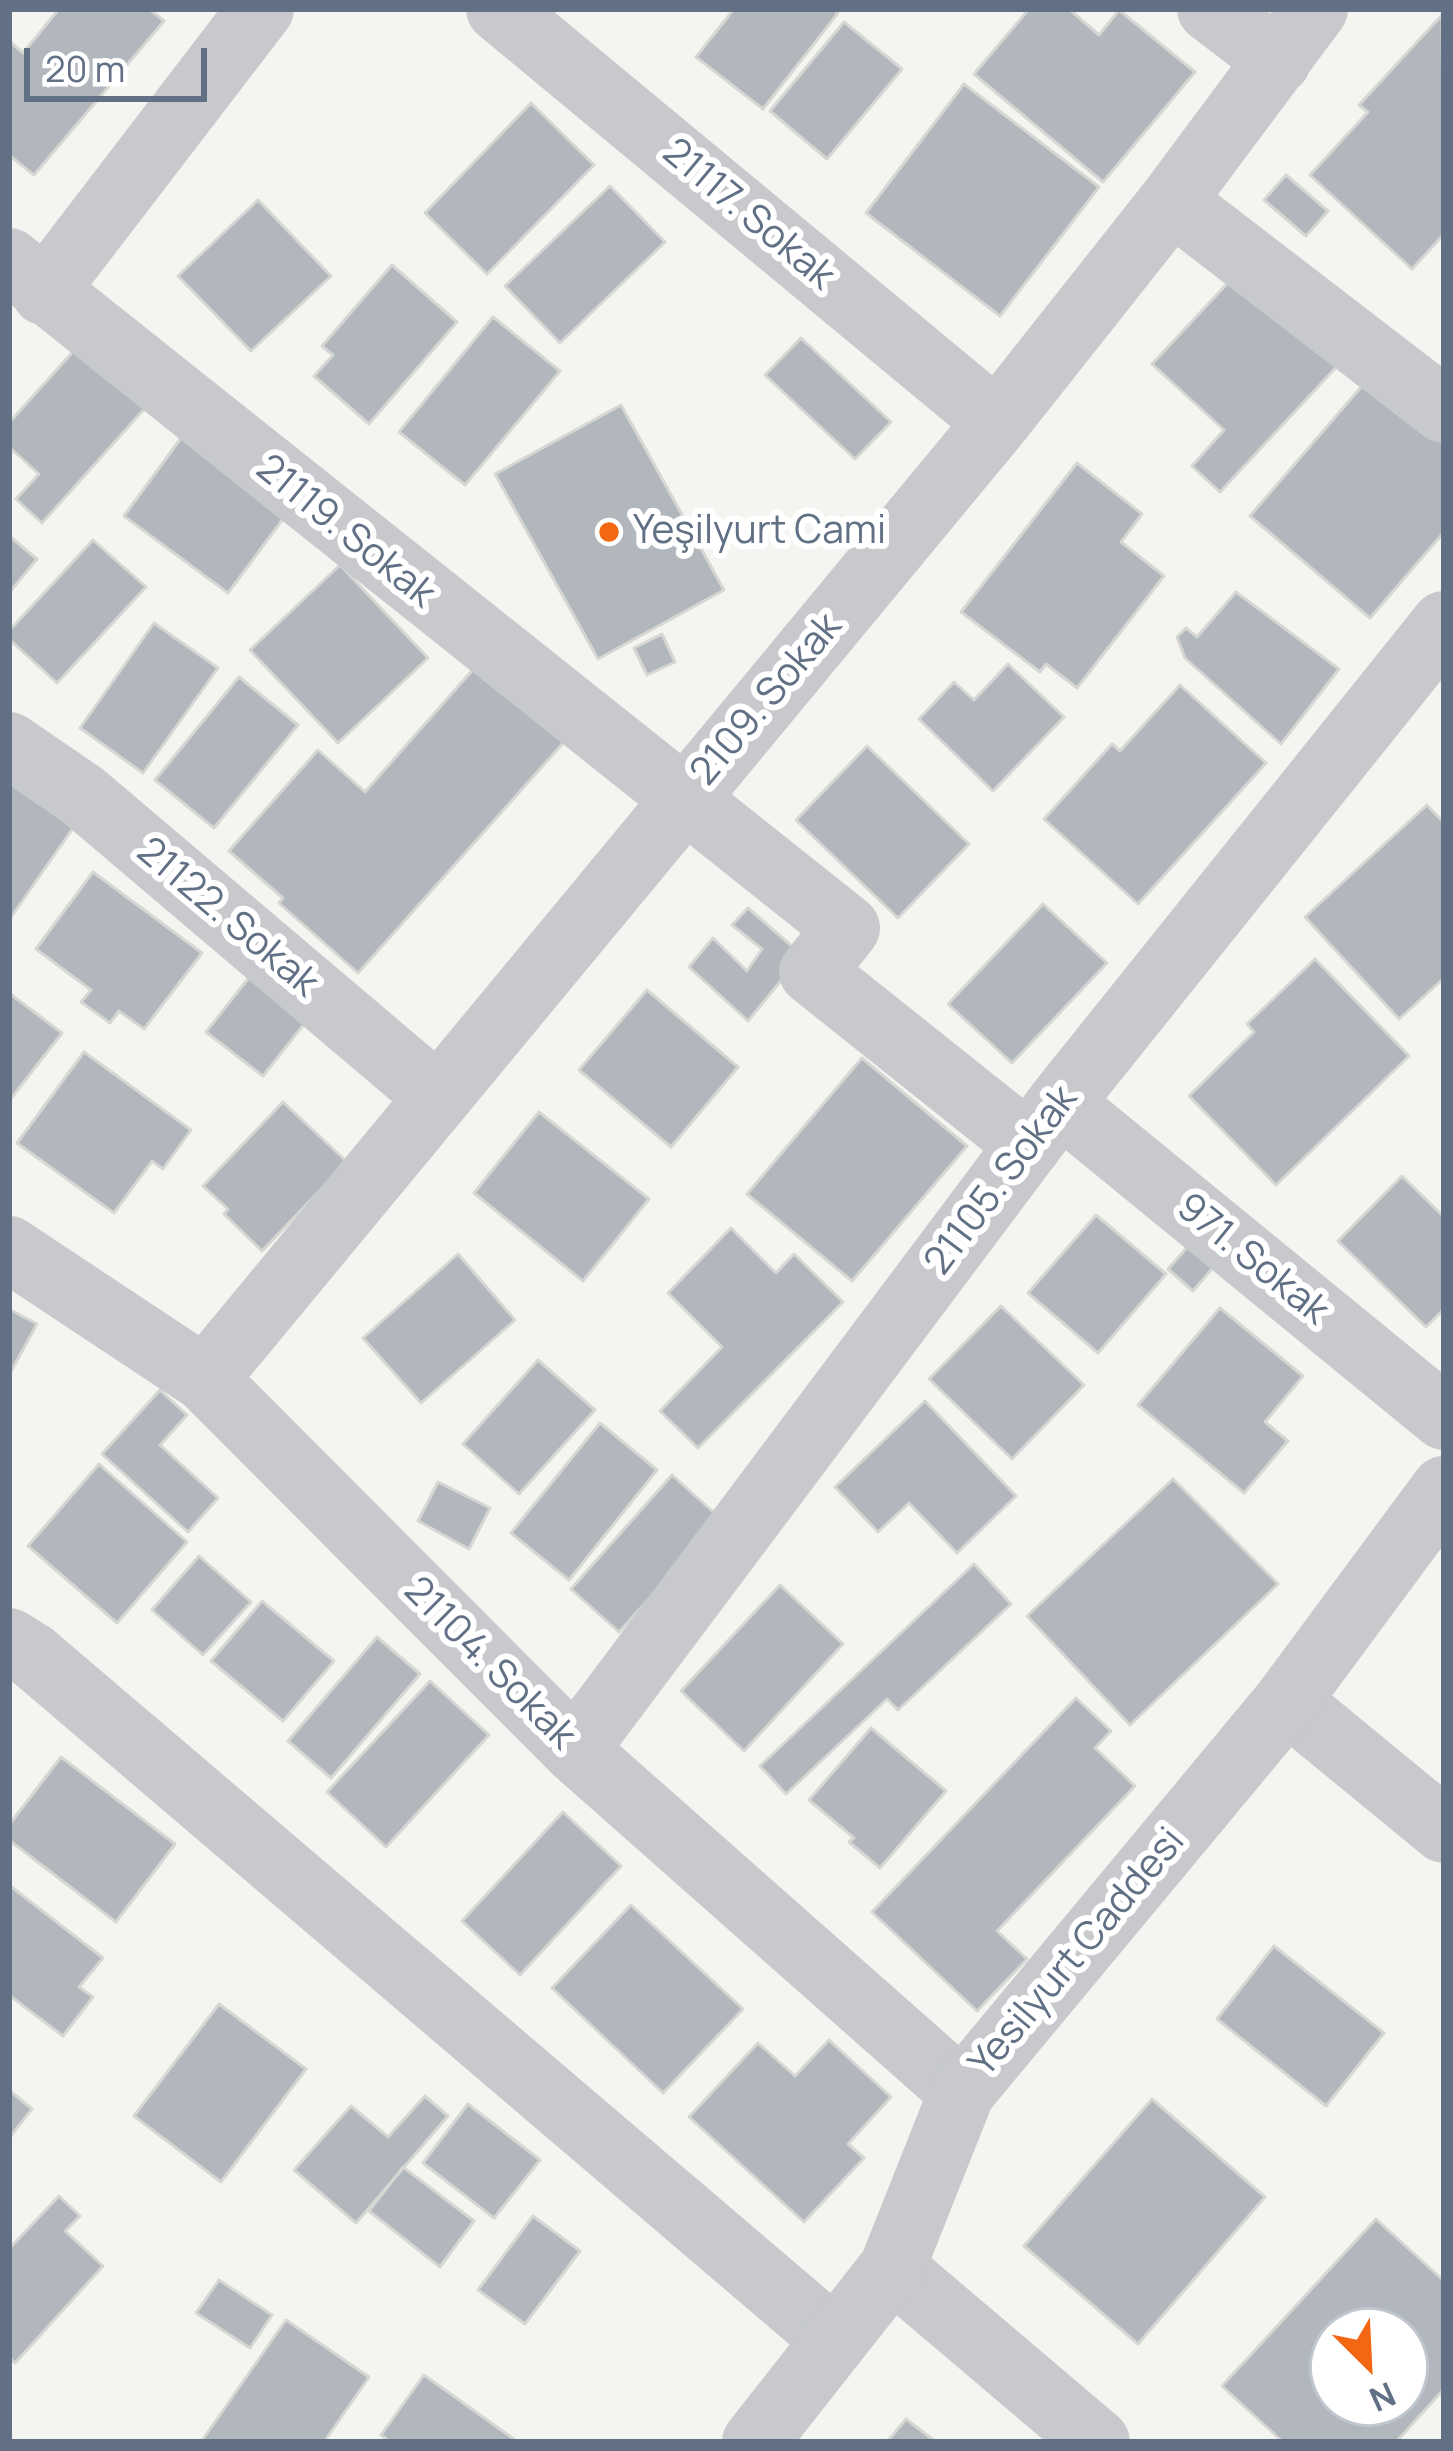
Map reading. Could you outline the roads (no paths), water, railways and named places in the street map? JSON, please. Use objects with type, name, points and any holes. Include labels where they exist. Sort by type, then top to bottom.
[{"type":"street","points":[[27,277],[261,9]]},
{"type":"street","name":"21117. Sokak","points":[[499,9],[997,422]]},
{"type":"street","points":[[1210,9],[1296,35]]},
{"type":"street","name":"2109. Sokak","points":[[205,1379],[997,422],[1296,35]]},
{"type":"street","points":[[1172,201],[1444,410]]},
{"type":"street","name":"21119. Sokak","points":[[27,277],[847,928],[812,972],[1044,1124]]},
{"type":"street","name":"21105. Sokak","points":[[575,1750],[1044,1124],[1444,623]]},
{"type":"street","name":"21122. Sokak","points":[[9,745],[82,795],[438,1097]]},
{"type":"street","name":"971. Sokak","points":[[1044,1124],[1444,1417]]},
{"type":"street","name":"21104. Sokak","points":[[9,1249],[205,1379],[575,1750],[962,2092]]},
{"type":"street","name":"Yesilyurt Caddesi","points":[[755,2442],[892,2268],[962,2092],[1287,1702],[1444,1490]]},
{"type":"street","points":[[17,1662],[835,2340]]},
{"type":"street","points":[[1287,1702],[1444,1830]]},
{"type":"street","points":[[892,2268],[1097,2442]]},
{"type":"place","name":"Yeşilyurt Cami","points":[[609,532]]}]
